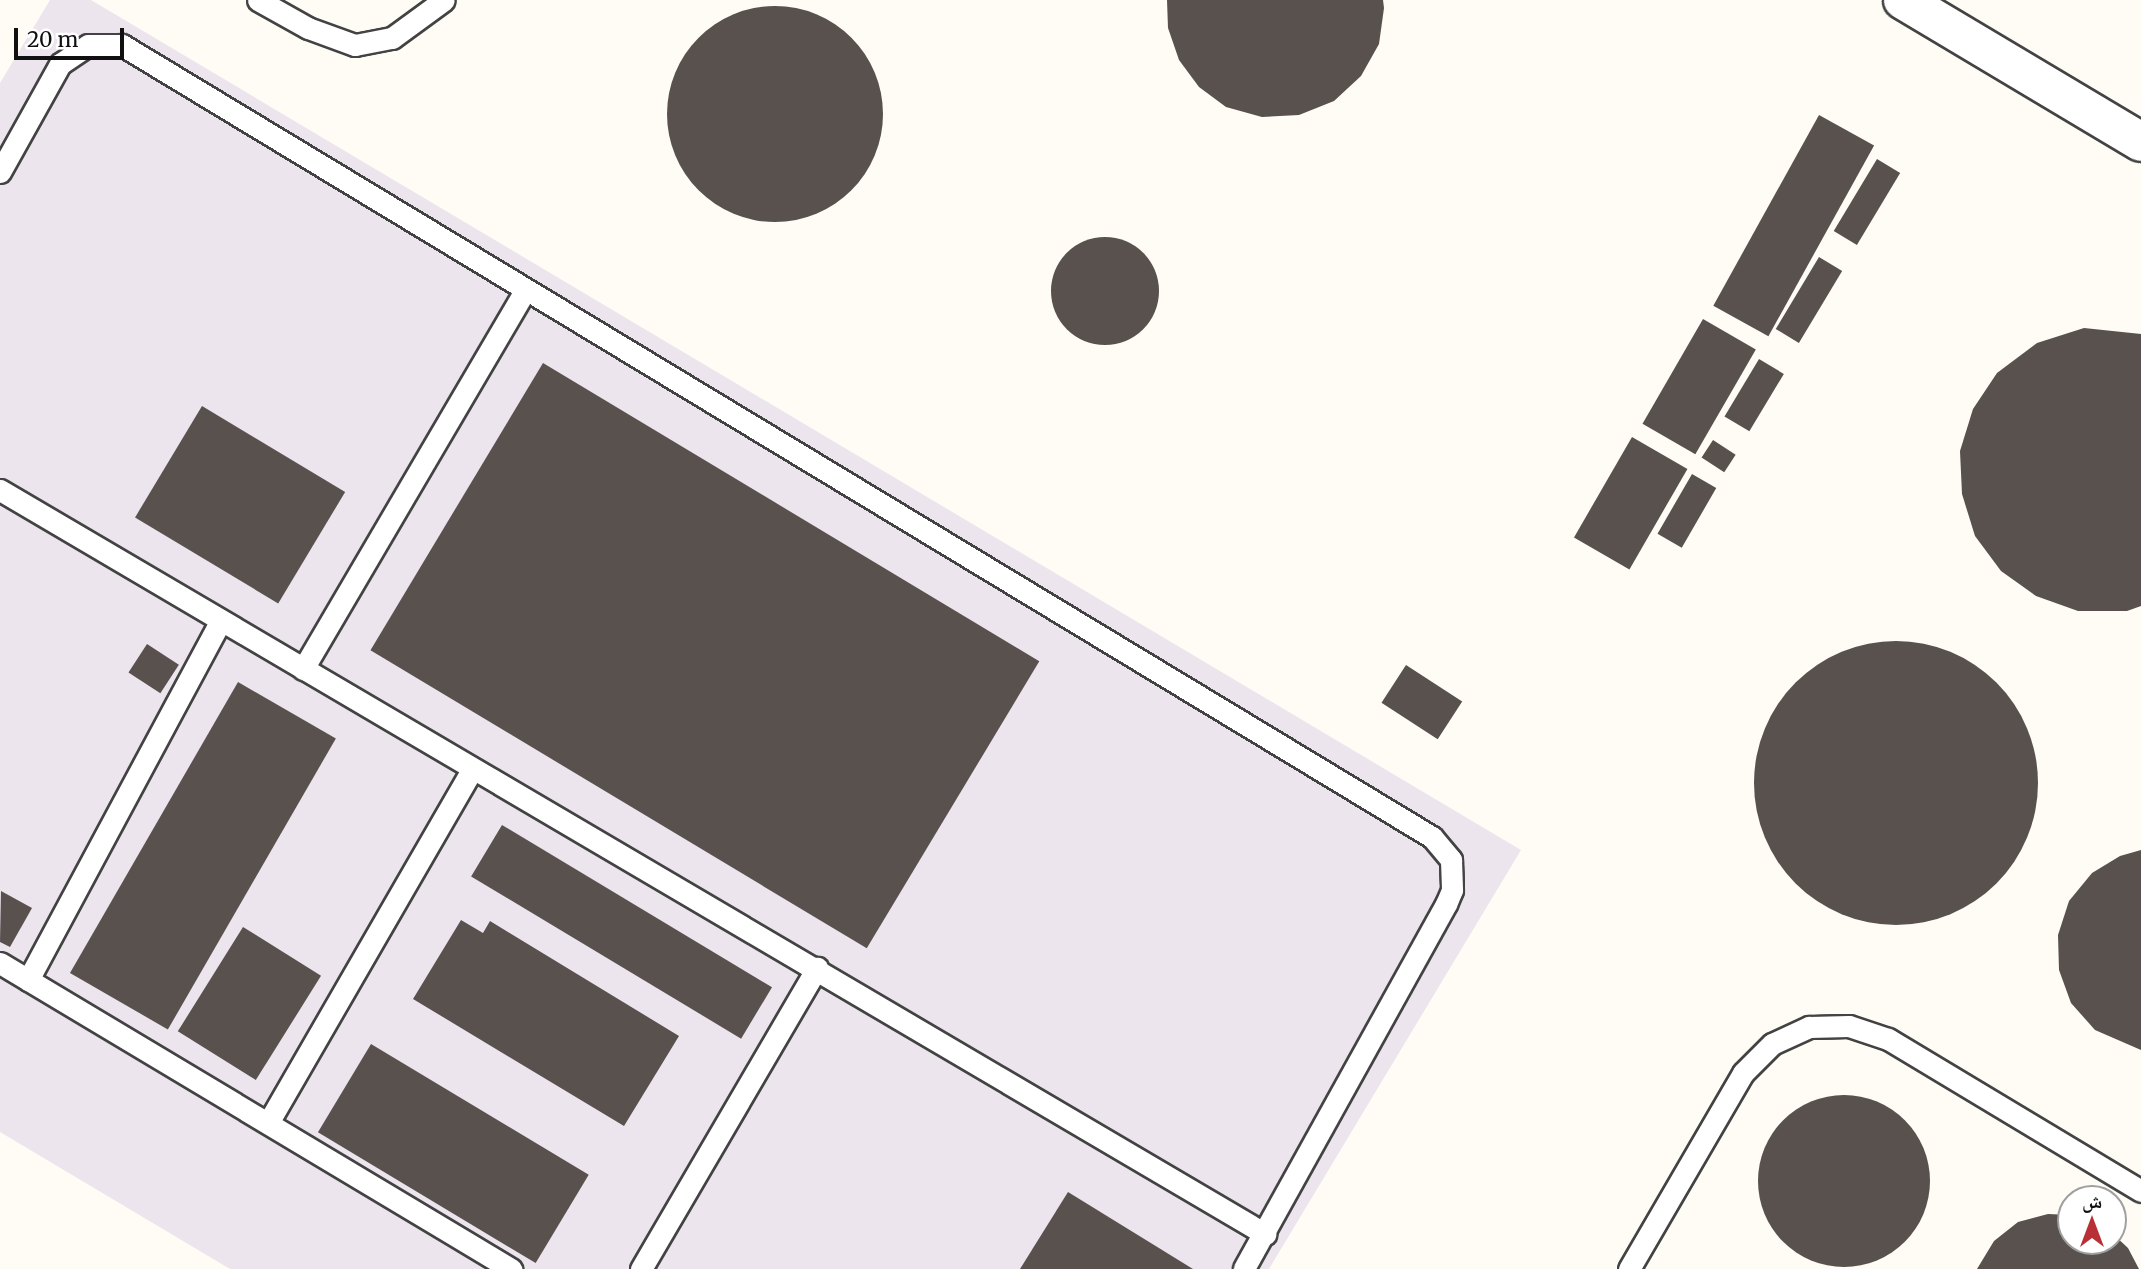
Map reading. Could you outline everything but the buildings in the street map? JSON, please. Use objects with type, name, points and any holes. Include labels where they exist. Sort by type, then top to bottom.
[{"type":"street","points":[[1903,0],[2141,142]]},
{"type":"lane","points":[[258,0],[308,28],[355,45],[392,38],[444,0]]},
{"type":"lane","points":[[0,172],[60,64],[88,45],[122,45],[524,292],[1419,827],[1443,847],[1453,875],[1446,904],[1244,1269]]},
{"type":"lane","points":[[303,669],[524,292]]},
{"type":"lane","points":[[0,491],[472,770],[817,968],[1265,1234]]},
{"type":"lane","points":[[28,980],[221,620]]},
{"type":"lane","points":[[268,1123],[472,770]]},
{"type":"lane","points":[[0,963],[512,1269]]},
{"type":"lane","points":[[641,1269],[817,968]]},
{"type":"lane","points":[[1629,1269],[1743,1073],[1772,1044],[1809,1027],[1849,1026],[1888,1039],[2141,1191]]},
{"type":"shaded area","points":[[50,0],[91,0],[1521,850],[1269,1269],[230,1269],[0,1132],[0,83]]}]
